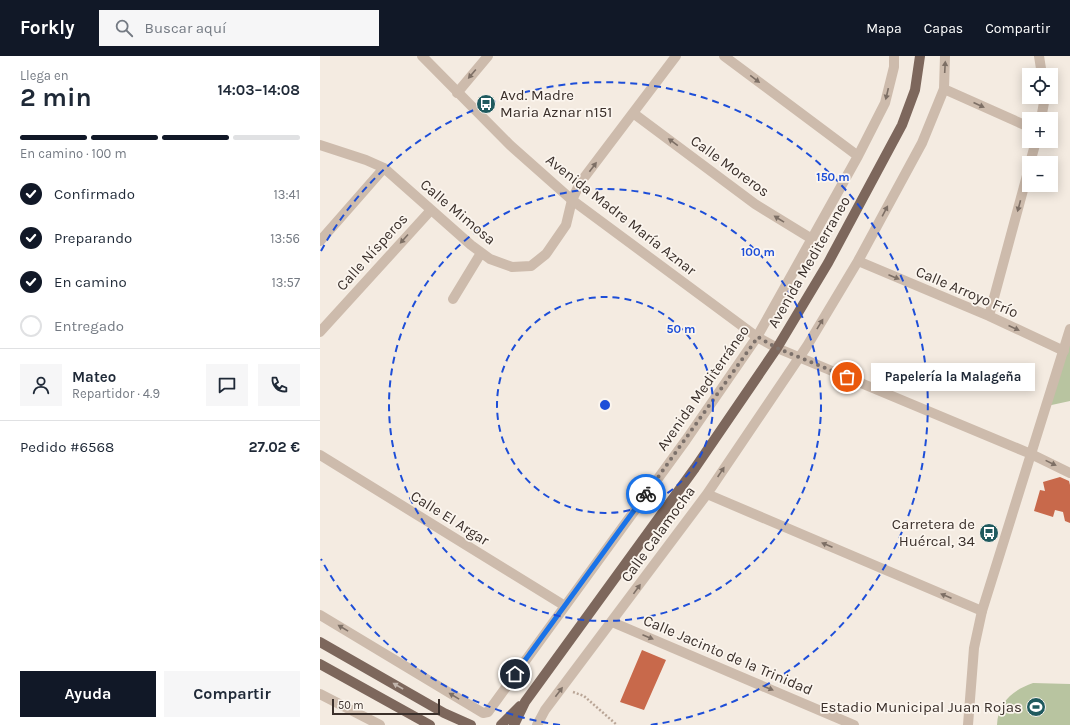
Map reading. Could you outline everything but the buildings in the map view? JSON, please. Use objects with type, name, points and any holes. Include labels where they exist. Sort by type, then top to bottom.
[{"type":"main road","name":"Avenida Mediterraneo","points":[[525,702],[695,468],[777,348],[828,264],[902,125],[915,90],[920,56]]},
{"type":"main road","points":[[320,642],[444,712],[471,725]]},
{"type":"main road","points":[[320,664],[430,725]]},
{"type":"main road","points":[[500,724],[525,702]]},
{"type":"main road","points":[[514,725],[525,702]]},
{"type":"main road","points":[[444,712],[463,725]]},
{"type":"street","name":"Avenida Madre María Aznar","points":[[422,56],[510,145],[572,200],[758,337],[777,348],[1031,454],[1070,473]]},
{"type":"street","points":[[457,93],[488,56]]},
{"type":"street","name":"Calle Mimosa","points":[[320,145],[366,160],[384,168],[431,210],[490,259],[512,267],[531,266],[546,254],[566,225],[572,200],[580,183],[676,56]]},
{"type":"street","points":[[724,56],[858,156]]},
{"type":"street","name":"Avenida Mediterráneo","points":[[320,615],[483,713],[488,712],[686,440],[758,337],[858,156],[885,103],[894,67],[894,56]]},
{"type":"street","points":[[799,357],[858,261],[922,143],[944,89],[946,56]]},
{"type":"street","points":[[1039,56],[1041,68]]},
{"type":"street","points":[[944,89],[1022,124]]},
{"type":"street","name":"Calle Moreros","points":[[633,113],[755,204],[812,240]]},
{"type":"street","points":[[321,239],[384,168]]},
{"type":"street","points":[[988,316],[1022,192]]},
{"type":"street","name":"Calle Nísperos","points":[[320,332],[431,210]]},
{"type":"street","points":[[452,299],[481,252]]},
{"type":"street","name":"Calle Arroyo Frío","points":[[858,261],[988,316],[1064,351]]},
{"type":"street","points":[[968,725],[974,648],[982,611],[1070,329]]},
{"type":"street","name":"Calle Calamocha","points":[[537,725],[545,710],[707,494],[799,357]]},
{"type":"street","name":"Calle El Argar","points":[[320,455],[565,606]]},
{"type":"street","points":[[707,494],[982,611]]},
{"type":"street","name":"Calle Jacinto de la Trinidad","points":[[612,622],[854,725]]},
{"type":"street","points":[[320,694],[380,725]]},
{"type":"path","points":[[569,692],[584,696],[617,725]]},
{"type":"green space","points":[[1070,329],[1070,401],[1047,406]]},
{"type":"green space","name":"Estadio Municipal Juan Rojas","points":[[1033,683],[1070,684],[1070,725],[997,725],[1000,710],[1008,698],[1019,689]]},
{"type":"way so far","points":[[646,494],[686,440],[758,337],[777,348],[847,377]]},
{"type":"place","name":"Avd. Madre Maria Aznar n151","points":[[486,104]]},
{"type":"place","name":"Papelería la Malageña","points":[[847,377]]},
{"type":"place","name":"Carretera de Huércal, 34","points":[[989,533]]},
{"type":"place","name":"Estadio Municipal Juan Rojas","points":[[1036,707]]},
{"type":"route","points":[[515,674],[646,494]]}]
